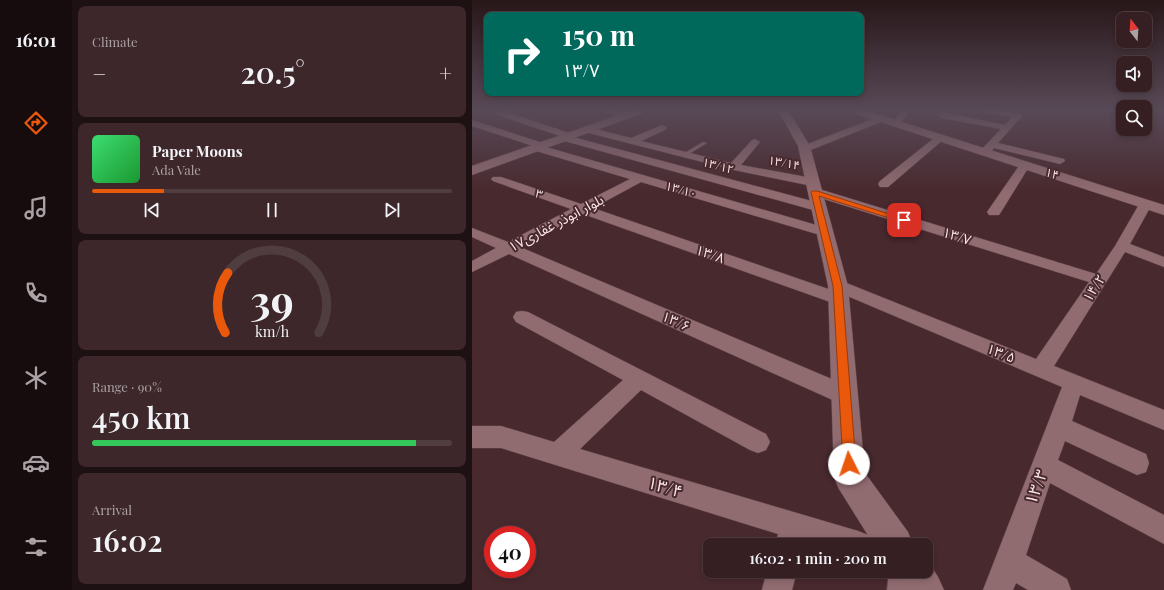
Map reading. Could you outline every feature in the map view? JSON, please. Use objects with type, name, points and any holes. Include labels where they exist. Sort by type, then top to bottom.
[{"type":"street","name":"۱۳/۱۰","points":[[513,138],[640,178],[824,232]]},
{"type":"street","points":[[475,169],[566,138]]},
{"type":"street","name":"۱۳/۱۲","points":[[569,138],[815,194]]},
{"type":"street","name":"۱۳/۱۴","points":[[618,138],[734,167],[815,194]]},
{"type":"street","points":[[632,141],[640,138]]},
{"type":"street","points":[[798,138],[804,149],[838,293],[850,478],[890,538]]},
{"type":"street","points":[[804,149],[833,138]]},
{"type":"street","points":[[884,184],[940,138]]},
{"type":"street","name":"۱۴","points":[[943,138],[989,149],[1025,165],[1164,210]]},
{"type":"street","points":[[989,149],[999,138]]},
{"type":"street","points":[[734,167],[755,142]]},
{"type":"street","points":[[989,149],[1060,161]]},
{"type":"street","points":[[994,212],[1025,165]]},
{"type":"street","name":"بلوار ابوذر غفاری۱۷","points":[[472,267],[640,178]]},
{"type":"street","name":"۳","points":[[497,179],[582,209]]},
{"type":"street","name":"۱۳/۷","points":[[815,194],[1099,280]]},
{"type":"street","name":"۱۴/۲","points":[[1040,370],[1122,246],[1146,204]]},
{"type":"street","name":"۱۳/۸","points":[[582,209],[838,293]]},
{"type":"street","name":"۱۳/۶","points":[[472,232],[845,395]]},
{"type":"street","points":[[1122,246],[1164,262]]},
{"type":"street","name":"۱۳/۵","points":[[838,293],[1074,383],[1164,420]]},
{"type":"street","points":[[522,317],[758,442]]},
{"type":"street","points":[[558,454],[639,379]]},
{"type":"street","name":"۱۳/۳","points":[[998,590],[1074,383]]},
{"type":"street","points":[[1058,426],[1138,463]]},
{"type":"street","name":"۱۳/۴","points":[[472,437],[501,437],[558,454],[792,536],[807,538]]},
{"type":"street","points":[[1043,466],[1164,530]]},
{"type":"street","points":[[1008,561],[1056,590]]},
{"type":"street","points":[[777,590],[780,578]]},
{"type":"street","points":[[902,590],[903,578]]},
{"type":"street","points":[[917,578],[925,590]]},
{"type":"lane","points":[[685,154],[705,143]]},
{"type":"route","points":[[849,464],[838,286],[815,192],[904,220]]}]
